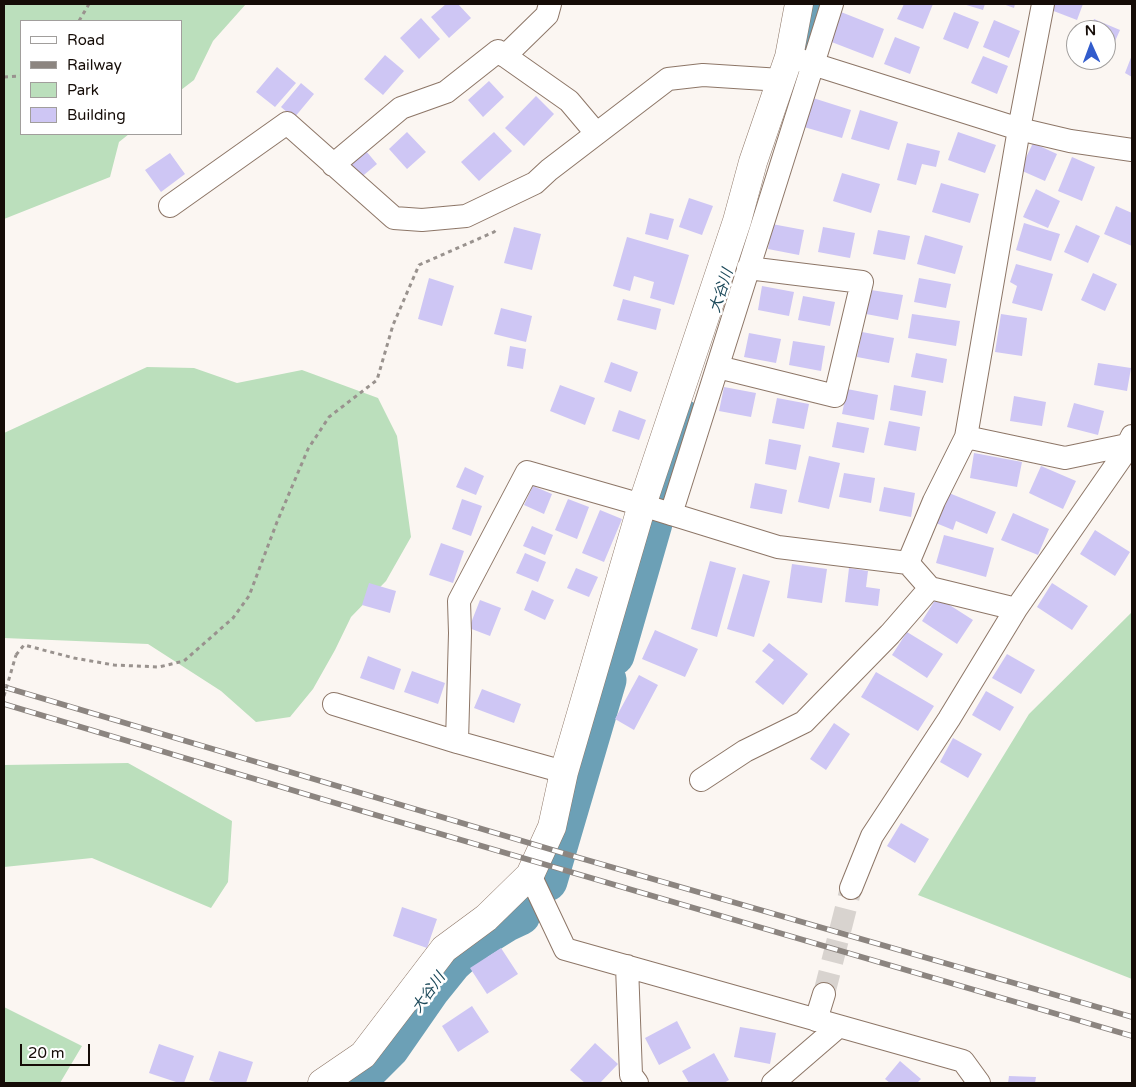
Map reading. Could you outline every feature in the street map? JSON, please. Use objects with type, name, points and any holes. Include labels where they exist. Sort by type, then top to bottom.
[{"type":"street","points":[[505,56],[547,15],[550,4]]},
{"type":"street","points":[[672,514],[748,268],[795,67],[799,4]]},
{"type":"street","points":[[322,1083],[363,1055],[444,949],[486,918],[530,875],[552,827],[564,772],[642,505],[737,221],[753,162],[795,67],[832,4]]},
{"type":"street","points":[[908,562],[934,501],[966,438],[1019,129],[1043,4]]},
{"type":"street","points":[[334,165],[401,108],[446,92],[498,51],[569,101],[596,133]]},
{"type":"street","points":[[170,206],[287,123],[394,218],[422,220],[466,216],[535,183],[596,133],[668,79],[703,74],[795,67],[1019,129],[1070,141],[1132,150]]},
{"type":"street","points":[[718,367],[835,396],[862,282],[748,268]]},
{"type":"street","points":[[966,438],[1065,458],[1130,440]]},
{"type":"street","points":[[851,888],[872,836],[949,719],[1016,609],[1121,458],[1130,440]]},
{"type":"street","points":[[457,742],[459,601],[527,472],[778,547],[908,562],[930,588],[1016,609]]},
{"type":"street","points":[[701,780],[745,751],[804,722],[890,634],[930,588]]},
{"type":"street","points":[[334,704],[457,742],[564,772]]},
{"type":"street","points":[[530,875],[565,949],[962,1061],[979,1083]]},
{"type":"street","points":[[627,966],[630,1075],[638,1083]]},
{"type":"street","points":[[816,1020],[824,994]]},
{"type":"street","points":[[772,1083],[838,1026]]},
{"type":"path","points":[[81,20],[89,4]]},
{"type":"path","points":[[4,77],[20,76]]},
{"type":"path","points":[[4,696],[16,655],[24,646],[114,665],[159,667],[184,661],[233,618],[250,596],[277,522],[308,448],[329,417],[377,380],[392,325],[419,265],[494,232],[500,225]]},
{"type":"green space","points":[[4,4],[246,4],[213,41],[194,80],[182,89],[182,20],[20,20],[20,135],[128,135],[119,142],[110,177],[4,219]]},
{"type":"green space","points":[[147,367],[194,368],[237,383],[302,370],[378,398],[397,436],[411,537],[386,581],[351,617],[313,689],[290,717],[256,722],[221,691],[148,644],[4,638],[4,433]]},
{"type":"green space","points":[[1132,612],[1132,979],[918,895],[1029,714]]},
{"type":"green space","points":[[128,763],[232,821],[228,882],[211,908],[92,858],[4,867],[4,765]]},
{"type":"green space","points":[[4,1007],[82,1046],[60,1083],[4,1083]]},
{"type":"building","points":[[446,4],[458,4],[471,18],[449,38],[431,17]]},
{"type":"building","points":[[904,4],[933,4],[923,29],[897,19]]},
{"type":"building","points":[[963,4],[985,4],[983,10]]},
{"type":"building","points":[[1003,4],[1015,4],[1014,8]]},
{"type":"building","points":[[1054,4],[1083,4],[1077,20],[1051,10]]},
{"type":"building","points":[[841,12],[884,29],[873,58],[829,41]]},
{"type":"building","points":[[954,12],[979,22],[968,49],[943,39]]},
{"type":"building","points":[[421,18],[440,39],[419,59],[400,38]]},
{"type":"building","points":[[994,20],[1020,31],[1009,58],[983,47]]},
{"type":"building","points":[[1116,28],[1120,30],[1116,39]]},
{"type":"building","points":[[895,37],[920,47],[910,74],[884,64]]},
{"type":"building","points":[[385,55],[404,71],[383,95],[364,79]]},
{"type":"building","points":[[1132,55],[1132,77],[1125,73]]},
{"type":"building","points":[[983,56],[1008,66],[997,94],[971,83]]},
{"type":"building","points":[[277,67],[296,83],[275,107],[256,92]]},
{"type":"building","points":[[489,81],[504,97],[483,117],[468,100]]},
{"type":"building","points":[[301,83],[314,94],[294,118],[281,107]]},
{"type":"building","points":[[536,96],[554,114],[524,146],[505,128]]},
{"type":"building","points":[[813,98],[851,110],[842,138],[804,127]]},
{"type":"building","points":[[860,110],[898,122],[889,150],[851,139]]},
{"type":"building","points":[[407,132],[426,152],[407,169],[389,149]]},
{"type":"building","points":[[494,132],[512,151],[479,181],[461,162]]},
{"type":"building","points":[[958,132],[996,145],[985,173],[948,160]]},
{"type":"building","points":[[907,143],[940,151],[936,167],[922,164],[916,185],[897,180]]},
{"type":"building","points":[[1033,143],[1057,154],[1045,181],[1020,170]]},
{"type":"building","points":[[366,151],[377,164],[359,179],[348,166]]},
{"type":"building","points":[[170,153],[185,174],[161,192],[145,170]]},
{"type":"building","points":[[1072,157],[1095,167],[1082,201],[1058,191]]},
{"type":"building","points":[[842,173],[880,184],[871,213],[833,201]]},
{"type":"building","points":[[941,183],[979,194],[970,223],[932,212]]},
{"type":"building","points":[[1036,189],[1060,201],[1048,228],[1023,217]]},
{"type":"building","points":[[689,198],[713,206],[702,235],[679,227]]},
{"type":"building","points":[[1116,206],[1132,213],[1132,246],[1104,234]]},
{"type":"building","points":[[650,213],[674,219],[668,240],[645,234]]},
{"type":"building","points":[[1024,223],[1060,234],[1051,261],[1016,250]]},
{"type":"building","points":[[772,224],[804,230],[799,255],[768,249]]},
{"type":"building","points":[[1076,225],[1100,236],[1088,263],[1064,252]]},
{"type":"building","points":[[514,227],[541,234],[532,270],[504,263]]},
{"type":"building","points":[[823,227],[855,233],[850,258],[818,252]]},
{"type":"building","points":[[878,230],[910,236],[905,260],[873,254]]},
{"type":"building","points":[[925,235],[963,246],[955,274],[917,264]]},
{"type":"building","points":[[627,237],[689,255],[674,305],[650,298],[654,282],[634,276],[630,291],[613,286]]},
{"type":"building","points":[[1016,264],[1053,274],[1042,311],[1012,303],[1017,286],[1010,282]]},
{"type":"building","points":[[1093,273],[1117,284],[1105,311],[1081,300]]},
{"type":"building","points":[[429,278],[454,286],[442,326],[418,319]]},
{"type":"building","points":[[919,278],[951,284],[946,308],[914,302]]},
{"type":"building","points":[[762,286],[794,292],[789,316],[758,310]]},
{"type":"building","points":[[871,290],[903,295],[898,320],[866,314]]},
{"type":"building","points":[[803,296],[835,302],[830,326],[798,320]]},
{"type":"building","points":[[623,299],[661,309],[656,330],[617,320]]},
{"type":"building","points":[[501,308],[532,316],[526,342],[494,334]]},
{"type":"building","points":[[912,314],[960,321],[956,346],[908,338]]},
{"type":"building","points":[[1001,314],[1027,318],[1022,356],[995,352]]},
{"type":"building","points":[[862,332],[894,338],[889,363],[857,357]]},
{"type":"building","points":[[749,333],[781,339],[776,363],[744,357]]},
{"type":"building","points":[[793,341],[825,346],[821,371],[789,365]]},
{"type":"building","points":[[510,346],[526,349],[523,369],[507,366]]},
{"type":"building","points":[[916,353],[947,359],[943,383],[911,377]]},
{"type":"building","points":[[611,362],[638,372],[631,392],[604,382]]},
{"type":"building","points":[[1098,363],[1131,368],[1127,391],[1094,385]]},
{"type":"building","points":[[560,385],[595,398],[585,425],[550,411]]},
{"type":"building","points":[[894,385],[926,391],[922,416],[890,410]]},
{"type":"building","points":[[724,387],[756,393],[751,417],[719,411]]},
{"type":"building","points":[[847,389],[878,395],[874,420],[842,414]]},
{"type":"building","points":[[1014,396],[1046,402],[1042,426],[1010,421]]},
{"type":"building","points":[[777,398],[809,404],[804,429],[772,423]]},
{"type":"building","points":[[1074,403],[1104,411],[1098,435],[1067,427]]},
{"type":"building","points":[[619,410],[646,420],[639,440],[612,431]]},
{"type":"building","points":[[889,421],[920,427],[916,451],[884,445]]},
{"type":"building","points":[[837,422],[869,428],[864,453],[832,447]]},
{"type":"building","points":[[769,439],[801,445],[796,470],[765,464]]},
{"type":"building","points":[[974,453],[1022,462],[1017,487],[970,478]]},
{"type":"building","points":[[809,456],[840,463],[829,509],[798,502]]},
{"type":"building","points":[[1041,466],[1076,481],[1063,509],[1029,493]]},
{"type":"building","points":[[465,467],[484,476],[476,495],[456,487]]},
{"type":"building","points":[[844,473],[875,478],[871,503],[839,497]]},
{"type":"building","points":[[755,483],[787,490],[782,514],[750,508]]},
{"type":"building","points":[[533,486],[552,494],[544,514],[524,505]]},
{"type":"building","points":[[884,487],[915,493],[911,517],[879,511]]},
{"type":"building","points":[[944,491],[996,512],[987,534],[956,521],[953,530],[931,521]]},
{"type":"building","points":[[462,499],[482,506],[471,536],[452,529]]},
{"type":"building","points":[[568,499],[589,507],[577,539],[555,530]]},
{"type":"building","points":[[600,510],[622,519],[604,562],[582,553]]},
{"type":"building","points":[[1013,513],[1049,529],[1038,555],[1001,540]]},
{"type":"building","points":[[532,526],[553,535],[545,555],[523,546]]},
{"type":"building","points":[[1095,530],[1130,552],[1115,576],[1080,554]]},
{"type":"building","points":[[944,535],[994,548],[986,577],[936,563]]},
{"type":"building","points":[[441,543],[464,551],[453,583],[429,575]]},
{"type":"building","points":[[525,553],[546,562],[538,582],[516,573]]},
{"type":"building","points":[[710,561],[736,568],[717,637],[691,629]]},
{"type":"building","points":[[792,564],[827,569],[822,603],[787,598]]},
{"type":"building","points":[[576,568],[598,577],[589,597],[567,588]]},
{"type":"building","points":[[849,568],[868,571],[866,587],[880,589],[878,606],[845,602]]},
{"type":"building","points":[[743,574],[770,581],[754,637],[727,629]]},
{"type":"building","points":[[369,583],[396,591],[390,613],[362,605]]},
{"type":"building","points":[[1052,583],[1088,606],[1072,630],[1037,607]]},
{"type":"building","points":[[532,590],[554,600],[545,620],[524,610]]},
{"type":"building","points":[[937,597],[973,620],[957,644],[922,621]]},
{"type":"building","points":[[480,600],[501,608],[490,636],[469,628]]},
{"type":"building","points":[[655,630],[698,649],[685,677],[642,659]]},
{"type":"building","points":[[907,632],[943,654],[927,678],[892,655]]},
{"type":"building","points":[[769,643],[808,674],[783,705],[755,682],[774,660],[762,651]]},
{"type":"building","points":[[1007,654],[1035,670],[1021,694],[992,678]]},
{"type":"building","points":[[368,656],[401,669],[394,690],[360,678]]},
{"type":"building","points":[[412,671],[445,683],[438,704],[404,692]]},
{"type":"building","points":[[876,672],[934,706],[918,731],[861,697]]},
{"type":"building","points":[[639,675],[658,685],[634,730],[615,719]]},
{"type":"building","points":[[482,689],[521,704],[514,723],[474,708]]},
{"type":"building","points":[[986,691],[1014,707],[1000,731],[972,715]]},
{"type":"building","points":[[834,723],[850,734],[826,770],[810,759]]},
{"type":"building","points":[[953,738],[982,754],[968,778],[940,762]]},
{"type":"building","points":[[901,823],[929,839],[915,863],[887,846]]},
{"type":"building","points":[[402,907],[437,919],[427,948],[393,936]]},
{"type":"building","points":[[501,948],[518,974],[487,994],[470,968]]},
{"type":"building","points":[[472,1006],[489,1032],[458,1052],[442,1026]]},
{"type":"building","points":[[677,1021],[691,1048],[659,1065],[645,1038]]},
{"type":"building","points":[[740,1027],[776,1033],[770,1064],[734,1057]]},
{"type":"building","points":[[595,1043],[618,1064],[600,1083],[585,1083],[570,1070]]},
{"type":"building","points":[[159,1044],[194,1056],[184,1083],[149,1073]]},
{"type":"building","points":[[219,1051],[253,1062],[246,1083],[218,1083],[209,1080]]},
{"type":"building","points":[[714,1053],[729,1080],[724,1083],[689,1083],[682,1071]]},
{"type":"building","points":[[900,1061],[921,1079],[917,1083],[890,1083],[885,1079]]},
{"type":"building","points":[[1009,1076],[1036,1077],[1035,1083],[1008,1083]]},
{"type":"waterway","name":"大谷川","points":[[803,57],[820,4]]},
{"type":"waterway","name":"大谷川","points":[[657,506],[683,420]]},
{"type":"waterway","name":"大谷川","points":[[614,655],[652,523]]},
{"type":"waterway","name":"大谷川","points":[[547,881],[606,680]]},
{"type":"waterway","name":"大谷川","points":[[347,1083],[367,1070],[389,1048],[430,989],[451,963],[476,940],[520,915]]},
{"type":"tunnel","points":[[824,994],[851,888]]},
{"type":"railway","points":[[4,687],[573,856],[1132,1017]]},
{"type":"railway","points":[[4,704],[362,811],[1132,1036]]}]
